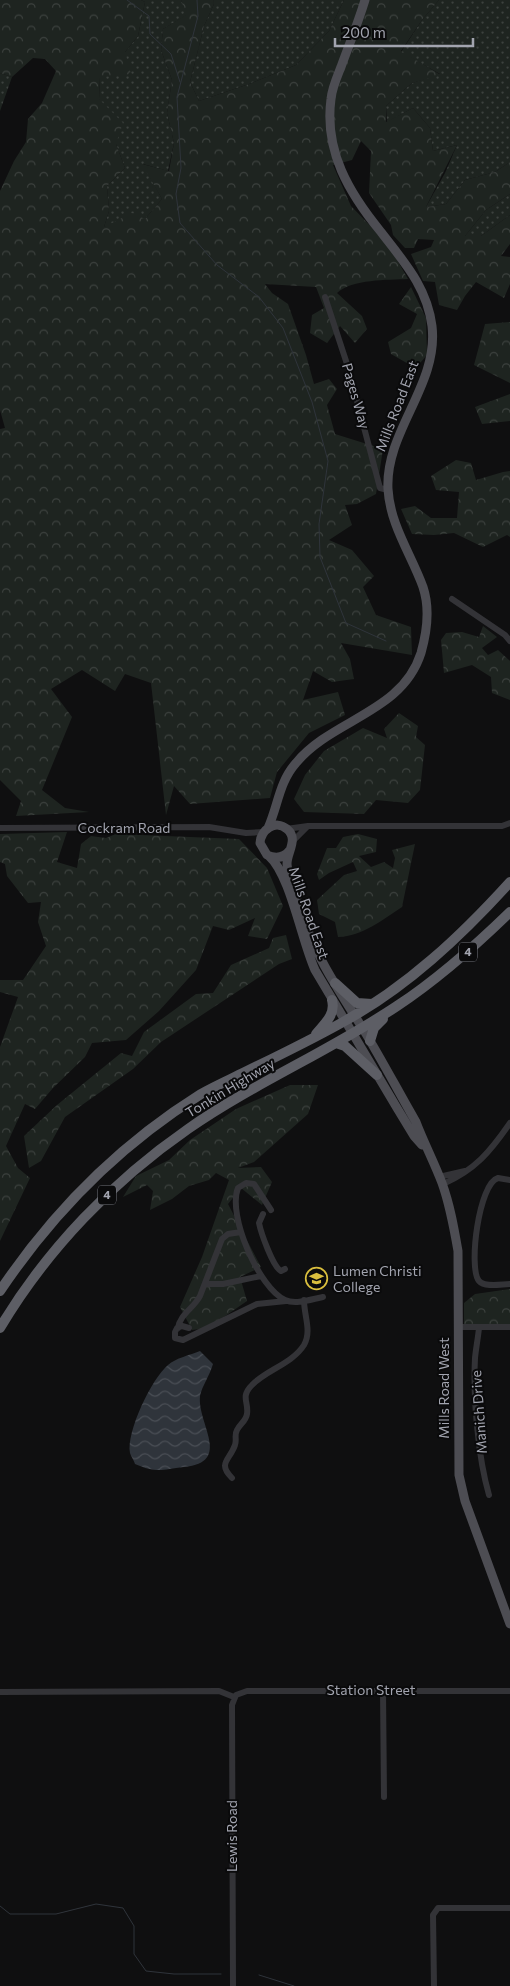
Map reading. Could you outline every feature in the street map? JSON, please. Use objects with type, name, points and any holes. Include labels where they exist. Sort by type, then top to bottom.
[{"type":"highway","name":"Tonkin Highway","points":[[0,1290],[12,1272],[64,1208],[101,1171],[150,1130],[203,1093],[345,1022],[372,1004],[450,945],[510,882]]},
{"type":"highway","name":"Tonkin Highway","points":[[0,1328],[29,1283],[78,1224],[131,1172],[190,1128],[396,1007],[458,960],[510,912]]},
{"type":"highway","points":[[335,983],[357,1003],[372,1004]]},
{"type":"highway","points":[[312,1039],[332,1015],[334,1006],[332,1000]]},
{"type":"highway","points":[[370,1041],[374,1028],[396,1007]]},
{"type":"highway","points":[[336,1042],[345,1046],[377,1075]]},
{"type":"main road","name":"Mills Road East","points":[[266,830],[275,814],[278,796],[285,778],[309,749],[398,692],[415,670],[426,632],[427,611],[424,589],[392,516],[388,490],[390,460],[427,370],[432,350],[432,328],[428,307],[422,288],[412,271],[353,193],[340,170],[330,132],[331,97],[365,0]]},
{"type":"main road","points":[[275,814],[285,828],[292,846],[287,854],[277,858],[267,855],[260,843],[266,830],[278,826],[285,828]]},
{"type":"main road","name":"Mills Road East","points":[[292,846],[287,864],[306,928],[335,983],[362,1028]]},
{"type":"main road","name":"Mills Road East","points":[[267,855],[277,863],[287,886],[309,958],[352,1034]]},
{"type":"main road","name":"Mills Road West","points":[[362,1028],[416,1122],[441,1181],[452,1218],[458,1251],[458,1443],[460,1482],[510,1624]]},
{"type":"main road","name":"Mills Road West","points":[[352,1034],[414,1136],[426,1149]]},
{"type":"street","name":"Pages Way","points":[[325,297],[345,358],[380,488],[388,490]]},
{"type":"street","points":[[452,599],[505,635],[510,641]]},
{"type":"street","points":[[285,828],[308,826],[502,826],[510,823]]},
{"type":"street","points":[[292,846],[308,826]]},
{"type":"street","name":"Cockram Road","points":[[0,828],[209,827],[246,833],[266,830]]},
{"type":"street","name":"Cockram Road","points":[[246,833],[260,843]]},
{"type":"street","points":[[441,1181],[468,1170],[490,1152],[510,1123]]},
{"type":"street","points":[[510,1180],[498,1178],[490,1183],[480,1205],[475,1251],[480,1282],[485,1284],[510,1284]]},
{"type":"street","points":[[271,1210],[256,1187],[248,1183],[241,1185],[237,1190],[235,1201],[237,1220],[261,1276],[273,1292],[288,1301]]},
{"type":"street","points":[[263,1214],[259,1223],[276,1268],[281,1271],[285,1269]]},
{"type":"street","points":[[241,1232],[231,1233],[223,1238],[196,1303],[181,1318],[174,1336],[178,1340],[183,1340],[257,1304],[323,1297]]},
{"type":"street","points":[[205,1284],[223,1284],[261,1276]]},
{"type":"street","points":[[232,1478],[226,1471],[225,1464],[235,1445],[236,1431],[246,1418],[247,1413],[244,1402],[246,1394],[254,1383],[280,1366],[304,1345],[308,1331],[304,1300]]},
{"type":"street","points":[[178,1328],[182,1326],[189,1328]]},
{"type":"street","points":[[458,1328],[510,1327]]},
{"type":"street","name":"Manich Drive","points":[[479,1328],[475,1357],[476,1395],[484,1479],[489,1496]]},
{"type":"street","name":"Station Street","points":[[234,1697],[243,1692],[510,1689]]},
{"type":"street","points":[[383,1690],[384,1797]]},
{"type":"street","points":[[0,1692],[220,1691],[234,1697]]},
{"type":"street","name":"Lewis Road","points":[[233,1986],[232,1705],[234,1697]]},
{"type":"street","points":[[434,1986],[433,1915],[435,1911],[438,1908],[510,1908]]},
{"type":"green space","points":[[0,0],[141,0],[145,2],[138,36],[125,52],[131,74],[100,77],[99,99],[123,123],[116,144],[125,168],[107,186],[109,211],[104,227],[132,213],[145,219],[162,199],[142,164],[169,171],[174,143],[167,113],[172,80],[161,50],[163,29],[186,15],[181,0],[213,0],[214,4],[204,26],[190,82],[199,101],[296,65],[329,31],[344,0],[439,0],[422,20],[401,51],[441,75],[412,83],[386,106],[386,122],[413,108],[430,128],[433,151],[457,145],[426,207],[446,204],[465,180],[495,172],[510,162],[510,194],[486,210],[465,236],[481,236],[510,215],[510,244],[501,256],[510,257],[510,284],[504,298],[476,282],[457,310],[439,305],[435,282],[423,281],[411,254],[431,247],[434,240],[418,239],[414,248],[405,248],[393,235],[391,225],[369,193],[371,151],[361,141],[352,160],[333,165],[351,206],[388,244],[408,279],[361,283],[343,288],[337,293],[362,316],[367,329],[355,343],[340,326],[327,343],[310,333],[312,315],[324,308],[316,287],[265,284],[272,293],[288,304],[314,384],[329,379],[337,389],[327,405],[335,434],[383,449],[376,494],[357,504],[345,505],[352,525],[329,540],[352,550],[374,576],[363,587],[376,615],[411,627],[412,655],[341,643],[350,659],[354,679],[332,682],[313,671],[303,700],[338,692],[345,715],[309,733],[277,772],[270,798],[190,804],[174,786],[166,815],[151,683],[125,674],[115,691],[82,670],[51,689],[72,717],[42,790],[65,808],[89,812],[16,816],[21,801],[0,780],[0,429],[5,428],[0,410],[0,191],[14,161],[26,142],[28,119],[42,103],[56,71],[45,59],[33,58],[12,77],[0,73]]},
{"type":"green space","points":[[141,0],[181,0],[187,15],[163,29],[161,50],[172,80],[167,113],[174,143],[168,171],[143,164],[162,199],[145,219],[104,227],[109,211],[107,186],[125,168],[99,99],[100,77],[138,36],[145,2]]},
{"type":"green space","points":[[213,0],[344,0],[329,31],[296,65],[199,101],[190,82],[204,26],[214,4]]},
{"type":"green space","points":[[439,0],[510,0],[510,162],[495,172],[465,180],[446,204],[426,207],[445,173],[457,145],[433,151],[430,128],[413,108],[387,122],[386,106],[412,83],[440,74],[401,52],[422,20]]},
{"type":"green space","points":[[0,73],[12,77],[0,111]]},
{"type":"green space","points":[[510,194],[510,215],[481,236],[465,236],[486,210]]},
{"type":"green space","points":[[411,287],[426,318],[427,355],[420,363],[412,366],[391,354],[388,342],[411,328],[417,314],[399,304]]},
{"type":"green space","points":[[510,322],[510,383],[474,365],[485,324]]},
{"type":"green space","points":[[510,394],[510,421],[482,424],[475,407]]},
{"type":"green space","points":[[456,460],[471,463],[476,480],[510,471],[510,537],[507,535],[483,547],[454,533],[434,535],[412,534],[401,509],[415,506],[431,518],[457,518],[459,492],[436,490],[431,476]]},
{"type":"green space","points":[[483,626],[497,637],[482,648],[488,655],[498,650],[510,661],[510,700],[492,693],[491,677],[472,665],[444,673],[441,640],[446,633],[462,632],[479,637]]},
{"type":"green space","points":[[399,713],[418,726],[416,737],[425,745],[420,790],[408,803],[376,800],[364,814],[304,812],[294,799],[305,775],[324,751],[363,728],[387,738],[384,729]]},
{"type":"green space","points":[[67,832],[57,862],[77,868],[81,844],[91,836],[106,838],[116,834],[239,839],[267,868],[283,906],[267,939],[248,936],[255,918],[229,930],[213,926],[196,970],[159,1011],[126,1040],[92,1043],[85,1057],[53,1088],[35,1109],[25,1104],[6,1146],[18,1168],[30,1178],[0,1241],[0,1047],[18,997],[0,992],[0,980],[23,980],[46,946],[38,922],[41,902],[28,903],[7,876],[5,864],[0,862],[0,834]]},
{"type":"green space","points":[[358,834],[377,839],[376,852],[359,856],[371,867],[384,862],[393,868],[395,858],[392,850],[415,844],[402,907],[380,922],[356,934],[338,937],[335,922],[319,914],[317,900],[344,875],[357,871],[353,862],[329,873],[319,880],[317,874],[327,848],[336,848],[343,837]]},
{"type":"green space","points":[[286,935],[292,959],[279,964],[161,1042],[133,1069],[65,1117],[41,1161],[29,1168],[24,1136],[57,1105],[121,1053],[132,1056],[144,1032],[196,994],[213,993],[231,965],[269,948],[273,938]]},
{"type":"green space","points":[[290,1085],[318,1085],[308,1114],[254,1162],[238,1168],[261,1167],[272,1182],[262,1205],[241,1188],[228,1204],[261,1267],[240,1277],[247,1301],[208,1328],[192,1330],[180,1307],[202,1257],[229,1180],[216,1173],[209,1180],[189,1186],[172,1199],[150,1210],[153,1191],[147,1185],[123,1197],[136,1176],[169,1160],[190,1140],[236,1109]]},
{"type":"green space","points":[[510,1289],[510,1324],[464,1328],[464,1303],[475,1294]]},
{"type":"water","points":[[200,1351],[213,1364],[200,1396],[200,1407],[209,1440],[210,1450],[207,1458],[199,1464],[164,1470],[148,1469],[135,1464],[130,1453],[132,1432],[148,1393],[168,1365]]},
{"type":"waterway","points":[[127,0],[149,16],[150,34],[171,54],[180,82]]},
{"type":"waterway","points":[[197,0],[198,16],[177,97],[181,168],[176,194],[180,223],[217,265],[259,297],[283,328],[312,402],[328,461],[319,524],[320,557],[346,623],[386,641]]},
{"type":"waterway","points":[[0,1906],[10,1914],[56,1914],[96,1904],[123,1908],[134,1926],[134,1954],[146,1971],[174,1974],[221,1974]]},
{"type":"waterway","points":[[259,1975],[294,1986]]},
{"type":"place","name":"Lumen Christi College","points":[[317,1279]]}]
